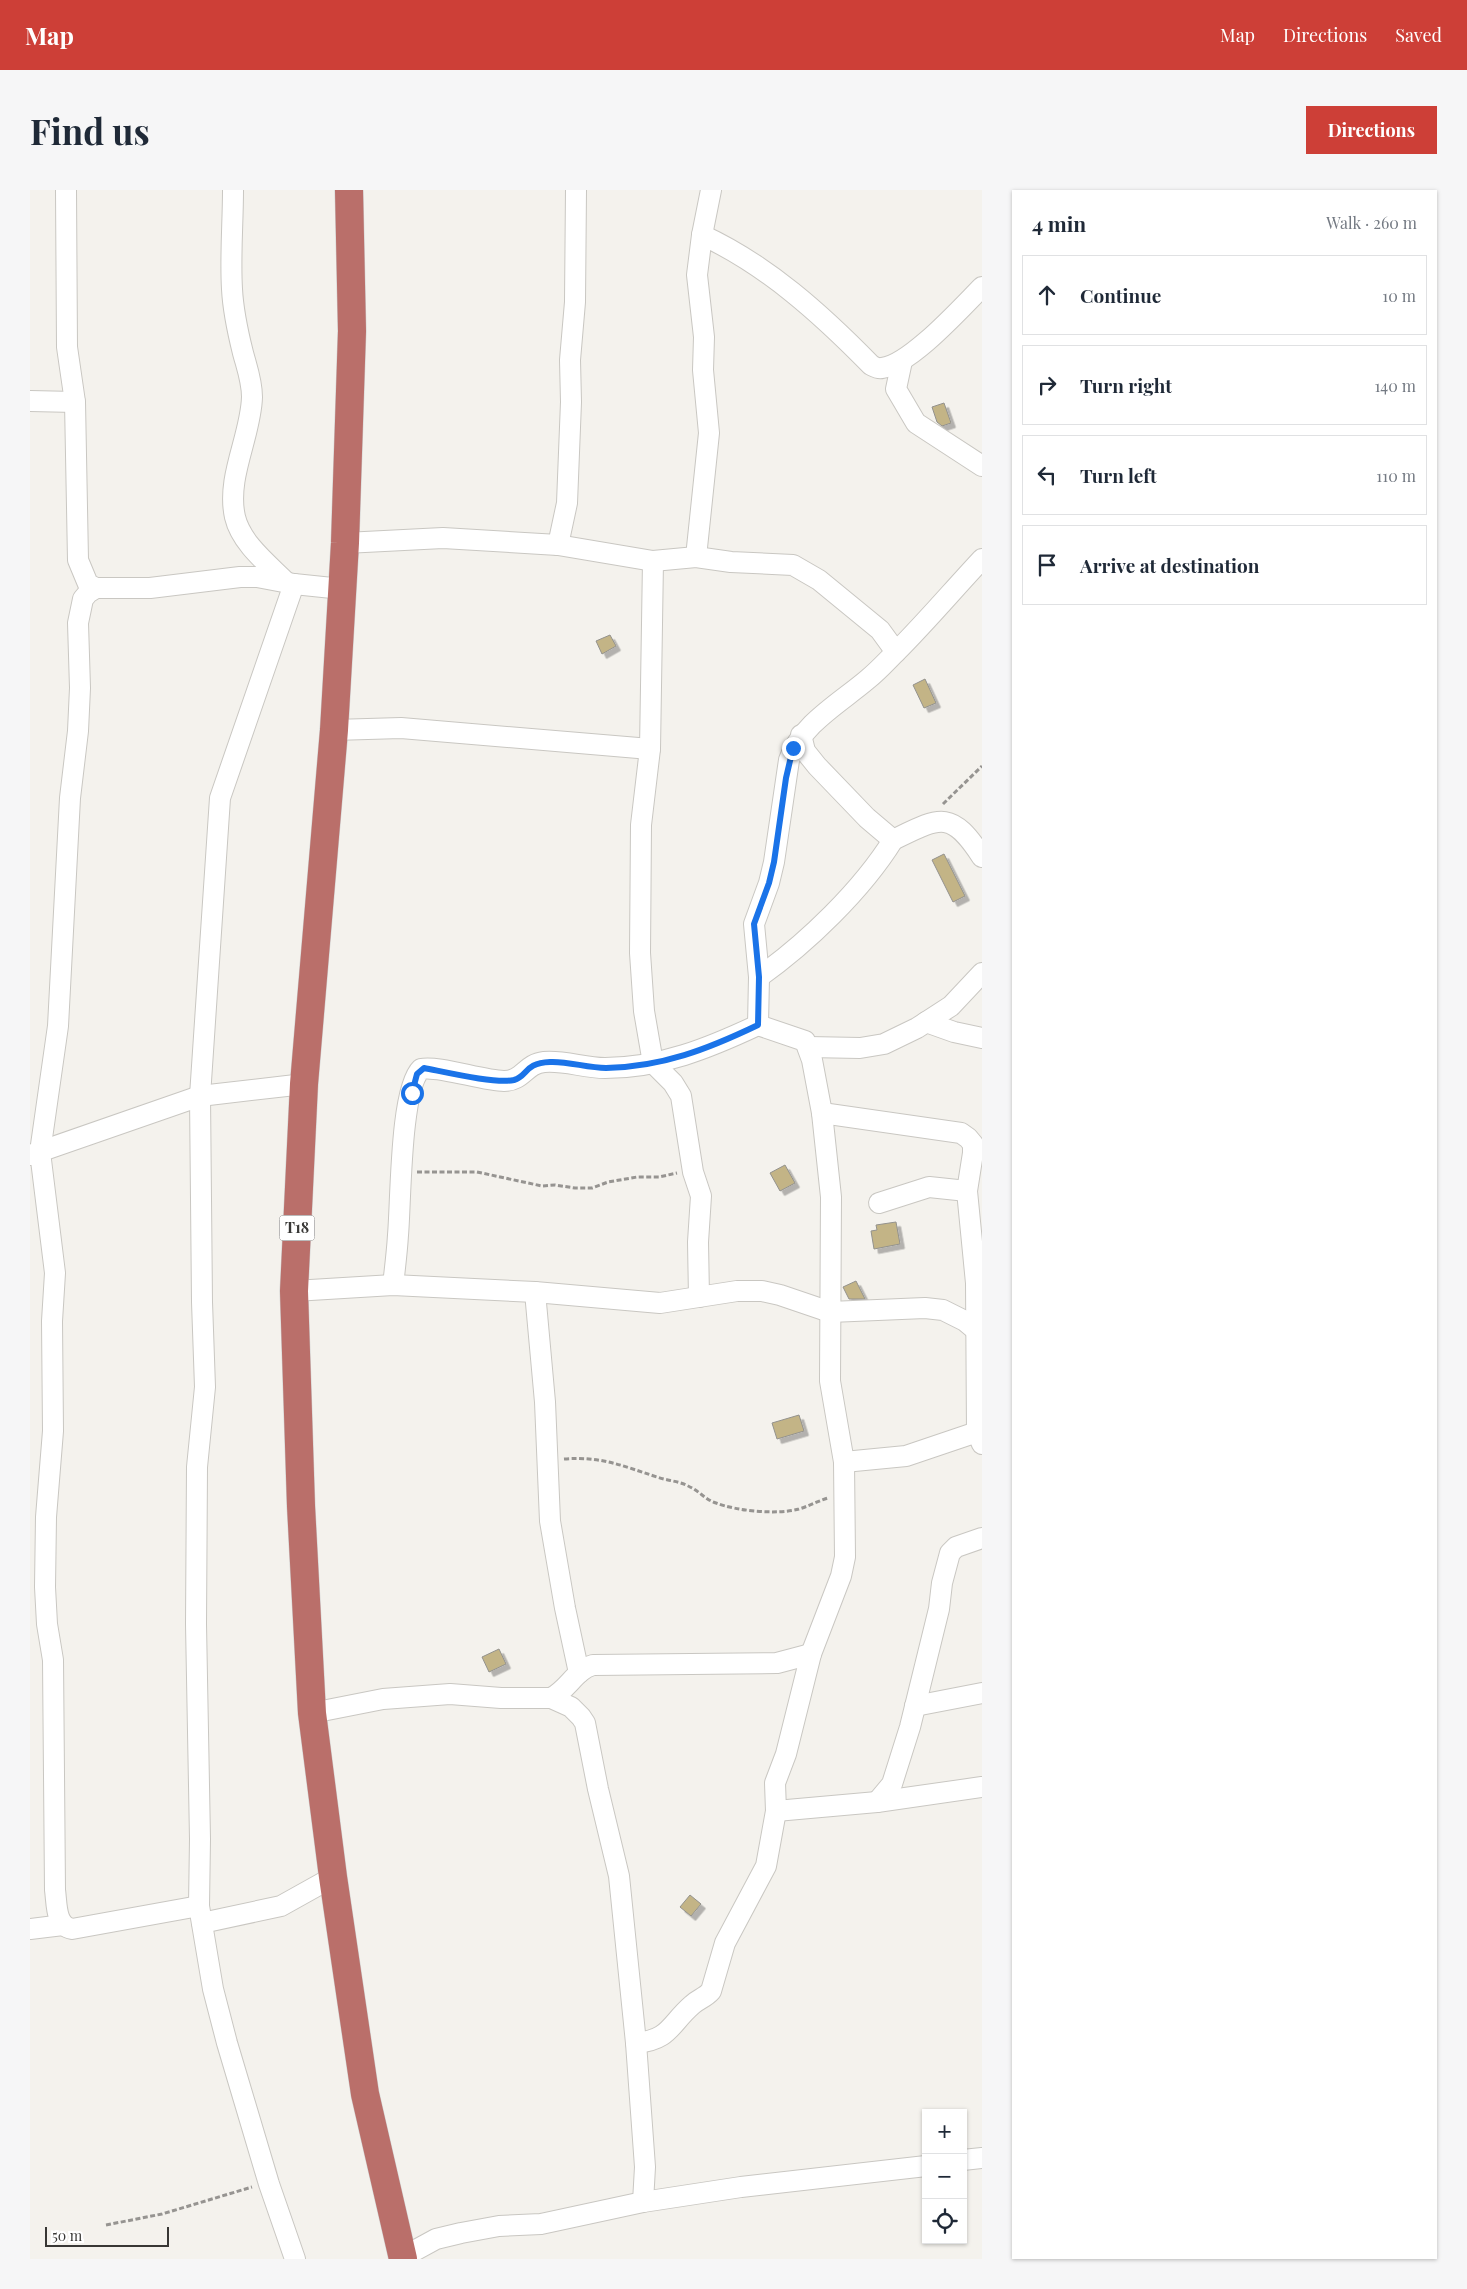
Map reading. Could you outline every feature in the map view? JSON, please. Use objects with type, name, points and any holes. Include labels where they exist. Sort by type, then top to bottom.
[{"type":"highway","name":"T18","points":[[349,190],[352,331],[345,543],[334,730],[304,1084],[294,1291],[301,1506],[312,1713],[333,1877],[365,2094],[403,2258]]},
{"type":"street","points":[[66,190],[67,347],[75,402],[78,560],[88,584],[96,588],[150,588],[240,576],[257,576],[290,583],[342,589]]},
{"type":"street","points":[[233,190],[232,289],[242,350],[252,383],[250,418],[234,492],[235,516],[241,532],[255,551],[290,583]]},
{"type":"street","points":[[558,545],[567,503],[571,402],[570,360],[575,302],[576,190]]},
{"type":"street","points":[[696,557],[708,433],[703,370],[704,336],[697,275],[702,235],[711,190]]},
{"type":"street","points":[[702,235],[764,270],[834,327],[871,365],[878,369],[902,361],[926,341],[982,287]]},
{"type":"street","points":[[902,361],[896,389],[916,423],[982,466]]},
{"type":"street","points":[[30,401],[75,402]]},
{"type":"street","points":[[345,543],[443,538],[558,545],[653,560],[696,557],[731,562],[793,565],[819,580],[880,630],[896,652]]},
{"type":"street","points":[[653,560],[650,749],[640,826],[640,953],[644,1011],[653,1063],[673,1084],[681,1096],[693,1172],[701,1196],[698,1242],[699,1297]]},
{"type":"street","points":[[758,1025],[759,977],[754,924],[769,883],[774,862],[789,760],[793,748],[801,735],[869,678],[980,566]]},
{"type":"street","points":[[290,583],[220,798],[200,1096],[202,1302],[205,1387],[197,1467],[196,1624],[200,1914],[213,1989],[226,2043],[269,2184],[295,2259]]},
{"type":"street","points":[[63,1925],[58,1914],[55,1890],[53,1660],[47,1624],[45,1587],[46,1517],[53,1431],[52,1321],[55,1273],[35,1154],[58,1026],[70,798],[79,714],[78,622],[83,599],[88,592],[96,588]]},
{"type":"street","points":[[334,730],[401,728],[650,749]]},
{"type":"street","points":[[801,735],[805,751],[817,766],[867,818],[893,840]]},
{"type":"street","points":[[759,977],[777,964],[862,882],[879,862],[893,840],[922,825],[942,821],[956,825],[968,835],[982,857]]},
{"type":"street","points":[[808,1047],[860,1048],[884,1044],[926,1022],[951,1006],[982,973]]},
{"type":"street","points":[[926,1022],[954,1032],[982,1038]]},
{"type":"street","points":[[393,1285],[405,1121],[415,1079],[422,1069],[504,1081],[518,1078],[529,1067],[541,1063],[559,1062],[605,1068],[638,1066],[708,1049],[758,1025],[798,1038],[804,1041],[808,1047],[822,1113],[831,1197],[830,1380],[844,1462],[845,1557],[841,1576],[810,1654],[786,1754],[775,1783],[776,1811],[766,1866],[725,1942],[715,1982],[710,1991],[706,1996],[692,2004],[668,2031],[652,2042],[636,2043]]},
{"type":"street","points":[[35,1154],[200,1096],[304,1084]]},
{"type":"street","points":[[822,1113],[961,1133],[972,1144],[968,1191],[976,1283],[979,1438],[906,1456],[844,1462]]},
{"type":"street","points":[[879,1203],[929,1187],[968,1191]]},
{"type":"street","points":[[294,1291],[393,1285],[535,1292],[660,1303],[737,1291],[762,1291],[830,1312],[925,1308],[943,1310],[965,1321],[977,1331]]},
{"type":"street","points":[[535,1292],[550,1521],[564,1608],[579,1673]]},
{"type":"street","points":[[877,1802],[892,1784],[915,1706],[950,1553],[956,1547],[982,1538]]},
{"type":"street","points":[[552,1698],[560,1693],[579,1673],[593,1665],[777,1663],[810,1654]]},
{"type":"street","points":[[915,1706],[982,1693]]},
{"type":"street","points":[[312,1713],[382,1699],[450,1694],[501,1698],[552,1698],[571,1707],[586,1723],[598,1789],[620,1876],[636,2043],[645,2167],[643,2202]]},
{"type":"street","points":[[776,1811],[877,1802],[982,1787]]},
{"type":"street","points":[[30,1929],[63,1925],[72,1929],[280,1906],[333,1877]]},
{"type":"street","points":[[967,2160],[982,2158]]},
{"type":"street","points":[[403,2258],[436,2239],[499,2226],[541,2224],[643,2202],[741,2187],[922,2166]]},
{"type":"path","points":[[922,825],[982,766]]},
{"type":"path","points":[[401,1172],[477,1172],[542,1186],[555,1185],[575,1188],[592,1188],[608,1182],[636,1177],[693,1172]]},
{"type":"path","points":[[547,1460],[586,1457],[607,1460],[690,1487],[713,1503],[766,1512],[799,1509],[843,1493]]},
{"type":"path","points":[[106,2225],[162,2214],[237,2191],[269,2184]]},
{"type":"building","points":[[944,403],[951,423],[942,426],[937,422],[932,407]]},
{"type":"building","points":[[610,635],[616,646],[602,654],[596,641]]},
{"type":"building","points":[[925,679],[936,703],[924,708],[913,685]]},
{"type":"building","points":[[944,854],[965,896],[953,902],[932,860]]},
{"type":"building","points":[[785,1165],[795,1183],[780,1191],[770,1173]]},
{"type":"building","points":[[896,1222],[900,1244],[874,1249],[871,1231],[877,1230],[876,1225]]},
{"type":"building","points":[[856,1281],[865,1299],[849,1299],[843,1287]]},
{"type":"building","points":[[799,1415],[804,1431],[777,1439],[772,1423]]},
{"type":"building","points":[[499,1649],[506,1664],[489,1672],[482,1657]]},
{"type":"building","points":[[690,1895],[701,1904],[691,1916],[680,1907]]},
{"type":"route","points":[[412,1093],[417,1074],[424,1068],[504,1081],[514,1080],[532,1065],[541,1063],[559,1062],[605,1068],[638,1066],[708,1049],[758,1025],[757,997],[759,977],[754,924],[769,883],[774,862],[786,778],[793,748]]}]
